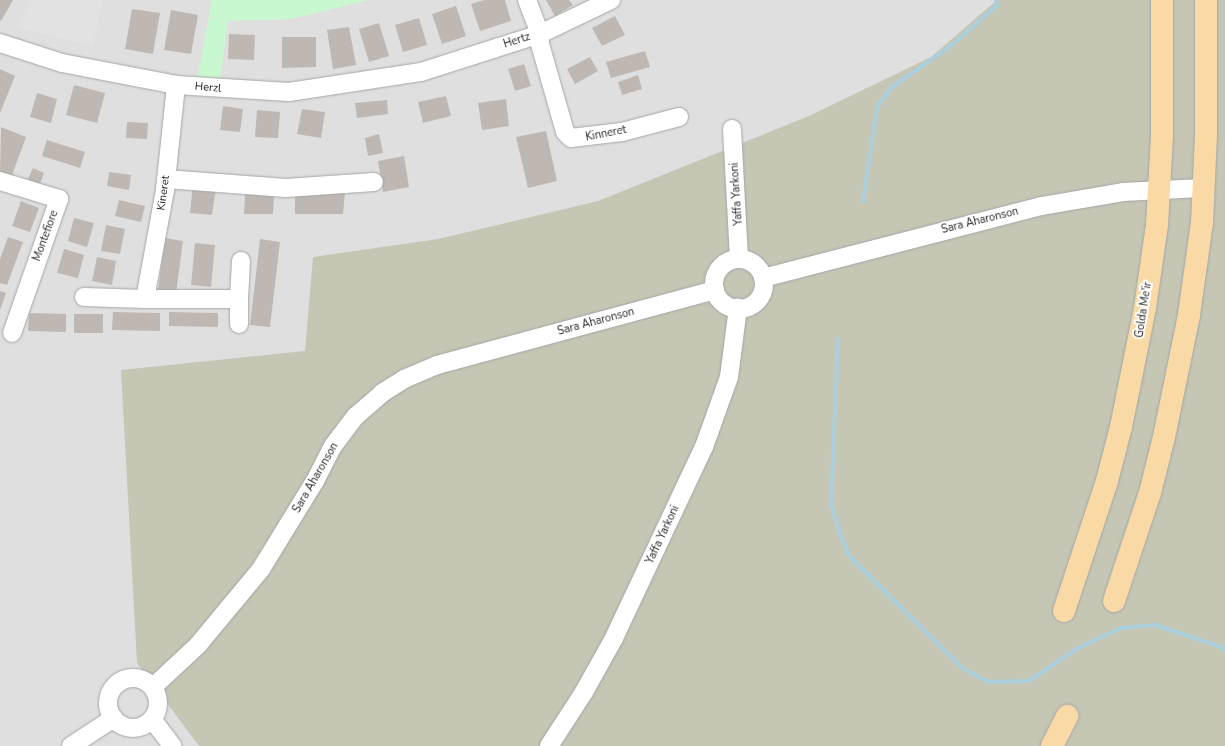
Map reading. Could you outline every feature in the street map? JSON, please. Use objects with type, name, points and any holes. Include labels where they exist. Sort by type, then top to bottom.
[{"type":"main road","name":"Golda Me'ir","points":[[1064,611],[1091,535],[1121,426],[1145,308],[1157,225],[1162,135],[1162,0]]},
{"type":"main road","points":[[1114,602],[1150,493],[1178,373],[1202,223],[1202,188],[1206,136],[1206,0]]},
{"type":"main road","points":[[1052,746],[1067,716]]},
{"type":"street","points":[[526,0],[540,34]]},
{"type":"street","name":"Hertz","points":[[421,72],[540,34],[611,0]]},
{"type":"street","name":"Kinneret","points":[[540,34],[552,88],[565,132],[571,138],[622,132],[679,117]]},
{"type":"street","name":"Herzl","points":[[0,43],[62,64],[176,85],[289,92],[421,72]]},
{"type":"street","name":"Kineret","points":[[145,299],[166,179],[176,85]]},
{"type":"street","name":"Yaffa Yarkoni","points":[[732,129],[739,259]]},
{"type":"street","points":[[166,179],[286,188],[374,182]]},
{"type":"street","name":"Montefiore","points":[[0,181],[60,199],[12,333]]},
{"type":"street","name":"Sara Aharonson","points":[[762,278],[1042,206],[1115,193],[1158,189],[1202,188]]},
{"type":"street","points":[[739,259],[757,267],[762,278],[761,294],[756,302],[738,308],[721,301],[715,290],[716,273],[722,265],[739,259]]},
{"type":"street","points":[[239,324],[241,261]]},
{"type":"street","name":"Sara Aharonson","points":[[152,687],[198,645],[261,569],[315,481],[333,446],[356,416],[382,394],[404,379],[437,364],[715,290]]},
{"type":"street","points":[[84,298],[239,299]]},
{"type":"street","name":"Yaffa Yarkoni","points":[[549,746],[584,692],[614,638],[704,447],[729,377],[738,308]]},
{"type":"street","points":[[134,678],[144,680],[152,687],[159,703],[148,723],[133,728],[123,726],[114,718],[108,702],[110,692],[116,684],[134,678]]},
{"type":"street","points":[[71,746],[114,718]]},
{"type":"street","points":[[148,723],[158,746]]},
{"type":"street","points":[[148,723],[172,746]]},
{"type":"shaded area","points":[[0,0],[1225,0],[1225,263],[1085,746],[0,746]]},
{"type":"shaded area","points":[[32,0],[103,0],[93,46],[17,27]]},
{"type":"shaded area","points":[[997,0],[1225,0],[1225,746],[199,746],[137,663],[121,370],[305,351],[313,257],[438,239],[598,201],[809,116],[931,57]]},
{"type":"green space","points":[[212,0],[369,0],[291,19],[228,21],[220,81],[197,79]]},
{"type":"building","points":[[0,0],[13,0],[1,21],[0,20]]},
{"type":"building","points":[[484,0],[505,0],[511,21],[480,31],[471,4]]},
{"type":"building","points":[[546,0],[569,0],[573,5],[555,16]]},
{"type":"building","points":[[456,6],[466,36],[442,44],[432,14]]},
{"type":"building","points":[[132,9],[160,13],[153,54],[125,49]]},
{"type":"building","points":[[171,10],[198,15],[191,54],[164,50]]},
{"type":"building","points":[[615,16],[625,35],[602,46],[592,28]]},
{"type":"building","points":[[419,18],[427,45],[403,52],[395,25]]},
{"type":"building","points":[[379,23],[389,56],[369,62],[359,29]]},
{"type":"building","points":[[349,27],[356,65],[333,69],[327,30]]},
{"type":"building","points":[[229,34],[255,35],[254,60],[228,59]]},
{"type":"building","points":[[282,37],[316,37],[316,67],[282,68]]},
{"type":"building","points":[[645,51],[650,67],[611,78],[606,62]]},
{"type":"building","points":[[590,57],[598,71],[575,84],[567,69]]},
{"type":"building","points":[[524,64],[531,86],[515,91],[508,69]]},
{"type":"building","points":[[0,69],[15,76],[0,113]]},
{"type":"building","points":[[638,75],[642,89],[622,95],[618,82]]},
{"type":"building","points":[[74,85],[105,93],[97,123],[66,115]]},
{"type":"building","points":[[37,93],[57,99],[51,123],[30,117]]},
{"type":"building","points":[[446,96],[451,116],[423,123],[418,102]]},
{"type":"building","points":[[506,99],[509,126],[482,130],[478,103]]},
{"type":"building","points":[[387,100],[388,114],[357,118],[355,103]]},
{"type":"building","points":[[223,106],[243,109],[240,132],[220,130]]},
{"type":"building","points":[[302,109],[325,112],[321,138],[297,134]]},
{"type":"building","points":[[257,110],[280,112],[278,138],[255,137]]},
{"type":"building","points":[[127,122],[148,123],[147,139],[126,138]]},
{"type":"building","points":[[1,127],[26,137],[11,178],[0,174]]},
{"type":"building","points":[[546,131],[557,181],[528,188],[516,137]]},
{"type":"building","points":[[379,134],[383,153],[368,156],[365,138]]},
{"type":"building","points":[[47,140],[85,152],[80,168],[42,156]]},
{"type":"building","points":[[404,156],[409,187],[383,192],[378,161]]},
{"type":"building","points":[[33,168],[44,173],[40,184],[28,179]]},
{"type":"building","points":[[109,172],[131,175],[129,190],[107,186]]},
{"type":"building","points":[[193,184],[216,187],[212,215],[190,213]]},
{"type":"building","points":[[295,192],[345,192],[343,214],[295,214]]},
{"type":"building","points":[[245,194],[274,195],[273,214],[244,214]]},
{"type":"building","points":[[119,200],[145,206],[141,222],[115,216]]},
{"type":"building","points":[[21,201],[39,208],[30,232],[12,226]]},
{"type":"building","points":[[74,218],[94,223],[87,247],[68,241]]},
{"type":"building","points":[[106,225],[125,229],[120,254],[101,251]]},
{"type":"building","points":[[8,237],[23,242],[7,285],[0,283],[0,259]]},
{"type":"building","points":[[165,238],[183,241],[176,293],[158,291]]},
{"type":"building","points":[[260,239],[280,242],[270,327],[250,325]]},
{"type":"building","points":[[195,243],[215,245],[211,287],[191,285]]},
{"type":"building","points":[[64,249],[84,255],[78,278],[57,273]]},
{"type":"building","points":[[97,257],[116,261],[112,285],[92,281]]},
{"type":"building","points":[[0,291],[6,293],[0,310]]},
{"type":"building","points":[[113,312],[160,313],[160,331],[112,330]]},
{"type":"building","points":[[169,312],[218,313],[218,327],[169,326]]},
{"type":"building","points":[[29,313],[66,314],[66,332],[28,331]]},
{"type":"building","points":[[74,314],[103,314],[103,333],[74,333]]},
{"type":"waterway","points":[[863,202],[877,107],[892,87],[952,45],[997,5],[996,0]]},
{"type":"waterway","points":[[838,339],[831,504],[841,536],[849,556],[962,668],[988,682],[1029,681],[1078,648],[1121,628],[1155,625],[1222,647],[1225,651]]}]
